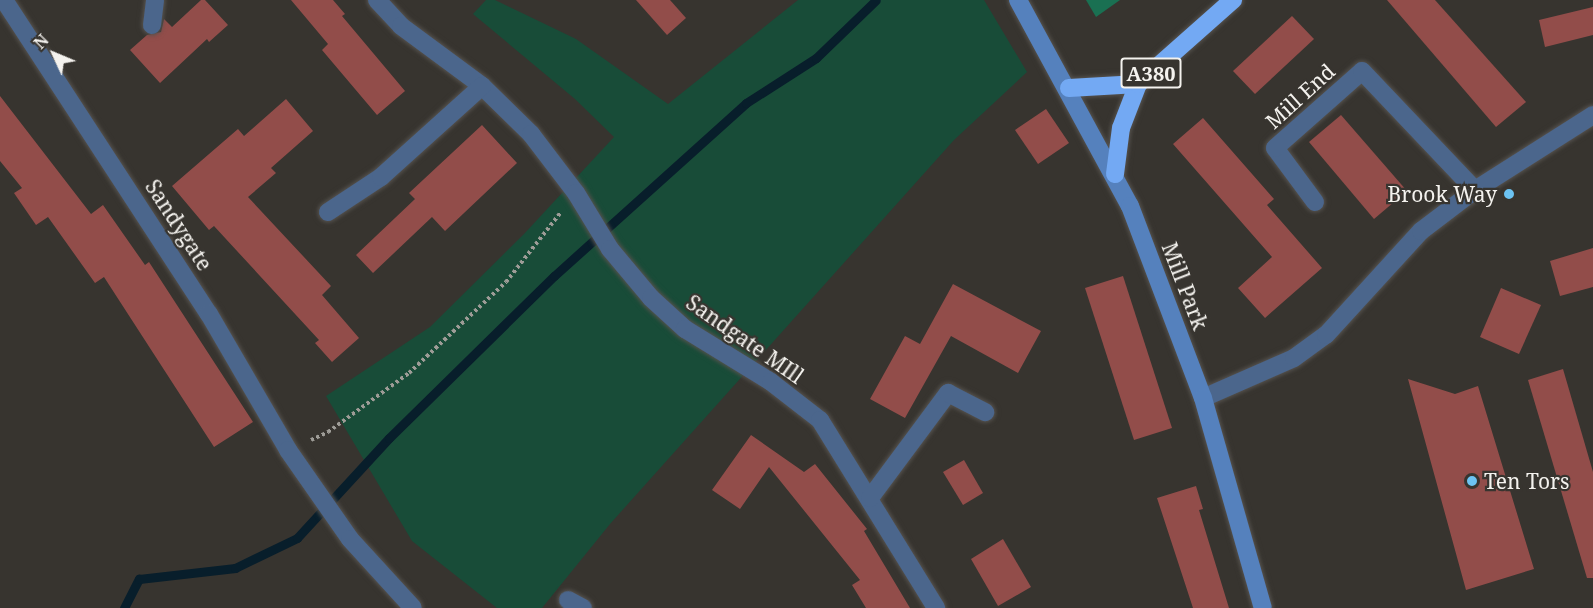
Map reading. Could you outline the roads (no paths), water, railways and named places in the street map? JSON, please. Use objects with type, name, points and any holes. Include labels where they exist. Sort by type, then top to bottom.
[{"type":"highway","name":"A380","points":[[1115,174],[1121,128],[1138,84],[1233,0]]},
{"type":"highway","name":"A380","points":[[1069,88],[1138,84]]},
{"type":"main road","name":"Mill Park","points":[[1018,0],[1115,174],[1203,398],[1263,608]]},
{"type":"street","name":"Sandygate","points":[[4,0],[209,314],[288,450],[350,539],[413,608]]},
{"type":"street","points":[[152,25],[155,0]]},
{"type":"street","name":"Sandgate MIll","points":[[377,0],[400,26],[482,86],[531,134],[576,193],[610,249],[651,298],[685,328],[771,382],[820,420],[936,608]]},
{"type":"street","name":"Mill End","points":[[1315,202],[1275,148],[1362,71],[1475,190]]},
{"type":"street","points":[[328,212],[381,177],[482,86]]},
{"type":"street","points":[[1203,398],[1294,358],[1326,335],[1421,231],[1475,190],[1593,115]]},
{"type":"street","points":[[870,498],[948,393],[985,412]]},
{"type":"waterway","points":[[124,608],[139,579],[235,568],[297,538],[389,438],[554,276],[746,103],[816,58],[876,0]]},
{"type":"place","name":"Brook Way","points":[[1509,194]]},
{"type":"place","name":"Ten Tors","points":[[1472,481]]}]
